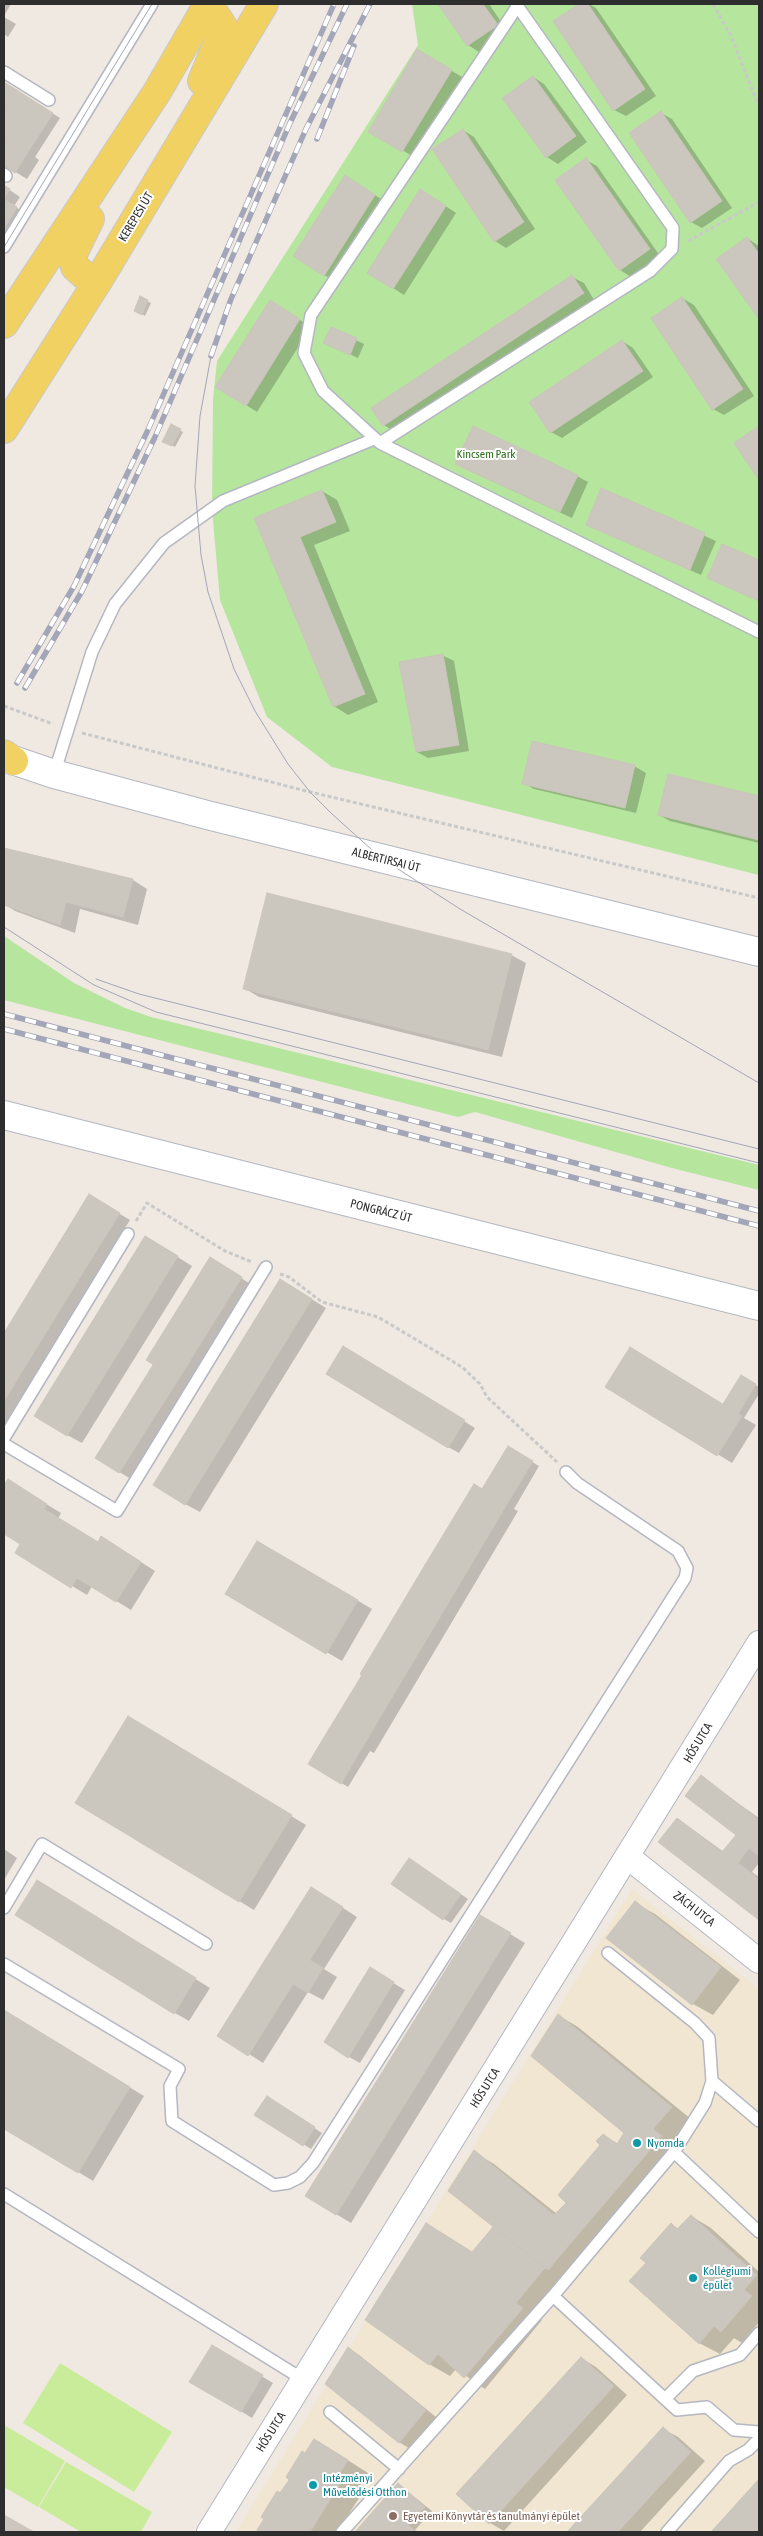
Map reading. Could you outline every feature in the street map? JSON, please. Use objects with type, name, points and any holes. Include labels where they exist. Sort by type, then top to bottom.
[{"type":"main road","name":"KEREPESI ÚT","points":[[4,429],[98,281],[264,4]]},
{"type":"main road","points":[[98,281],[75,267],[72,256],[157,92],[206,6],[215,14],[224,28],[169,163]]},
{"type":"main road","points":[[4,324],[157,92]]},
{"type":"street","name":"ALBERTIRSAI ÚT","points":[[6,758],[54,774],[207,816],[759,952]]},
{"type":"street","name":"PONGRÁCZ ÚT","points":[[4,1115],[759,1306]]},
{"type":"street","name":"HŐS UTCA","points":[[209,2532],[628,1857],[759,1642]]},
{"type":"street","name":"ZÁCH UTCA","points":[[628,1857],[759,1961]]},
{"type":"lane","points":[[4,247],[152,4]]},
{"type":"lane","points":[[54,774],[92,652],[115,604],[164,544],[223,501],[377,441],[650,271],[672,249],[673,228],[516,5],[310,315],[304,353],[324,391],[377,441],[759,632]]},
{"type":"lane","points":[[4,72],[49,100]]},
{"type":"lane","points":[[4,1438],[128,1234]]},
{"type":"lane","points":[[4,1444],[116,1511],[266,1268]]},
{"type":"lane","points":[[4,1964],[179,2069],[170,2086],[169,2105],[172,2121],[274,2185],[288,2183],[300,2177],[318,2155],[684,1578],[687,1568],[678,1551],[577,1483],[566,1472]]},
{"type":"lane","points":[[4,1908],[42,1844],[206,1944]]},
{"type":"lane","points":[[342,2532],[553,2296],[674,2152],[705,2103],[712,2081],[709,2038],[695,2023],[608,1953]]},
{"type":"lane","points":[[712,2081],[759,2122]]},
{"type":"lane","points":[[674,2152],[759,2232]]},
{"type":"lane","points":[[4,2194],[304,2380]]},
{"type":"lane","points":[[553,2296],[677,2410],[707,2407],[734,2430],[759,2432]]},
{"type":"lane","points":[[665,2399],[693,2371],[740,2355],[759,2333]]},
{"type":"lane","points":[[330,2412],[399,2469]]},
{"type":"lane","points":[[667,2532],[729,2461],[748,2450],[759,2440]]},
{"type":"path","points":[[713,4],[731,36],[759,107]]},
{"type":"path","points":[[672,249],[759,202]]},
{"type":"path","points":[[4,706],[68,729],[310,792],[759,898]]},
{"type":"path","points":[[128,1234],[147,1203],[225,1251],[289,1277],[322,1302],[378,1317],[462,1367],[480,1384],[487,1397],[553,1456],[566,1472]]},
{"type":"shaded area","points":[[632,1889],[759,1989],[759,2532],[236,2532]]},
{"type":"green space","name":"Kincsem Park","points":[[412,4],[758,4],[759,875],[332,767],[267,717],[220,600],[212,509],[213,399],[217,361],[418,45]]},
{"type":"green space","points":[[4,936],[74,983],[125,1008],[151,1017],[759,1165],[759,1190],[672,1168],[475,1112],[458,1117],[4,1000]]},
{"type":"green space","points":[[60,2363],[172,2432],[134,2492],[23,2423]]},
{"type":"green space","points":[[4,2425],[65,2461],[38,2507],[4,2487]]},
{"type":"green space","points":[[66,2462],[152,2512],[141,2532],[81,2532],[39,2507]]},
{"type":"building","points":[[438,4],[483,4],[498,25],[467,46]]},
{"type":"building","points":[[579,4],[588,4],[645,89],[613,111],[553,21]]},
{"type":"building","points":[[417,49],[452,70],[402,152],[368,132]]},
{"type":"building","points":[[533,76],[576,136],[546,158],[502,98]]},
{"type":"building","points":[[4,82],[53,113],[43,129],[4,105]]},
{"type":"building","points":[[4,105],[43,129],[28,152],[4,137]]},
{"type":"building","points":[[661,111],[722,201],[690,223],[629,133]]},
{"type":"building","points":[[463,129],[524,222],[494,242],[432,149]]},
{"type":"building","points":[[4,137],[28,152],[15,173],[4,166]]},
{"type":"building","points":[[586,158],[650,249],[619,271],[555,180]]},
{"type":"building","points":[[345,175],[375,195],[324,276],[293,256]]},
{"type":"building","points":[[4,185],[10,189],[4,199]]},
{"type":"building","points":[[420,189],[446,206],[393,289],[367,273]]},
{"type":"building","points":[[4,199],[17,207],[4,229]]},
{"type":"building","points":[[747,237],[759,254],[759,319],[716,259]]},
{"type":"building","points":[[572,275],[584,293],[383,426],[371,408]]},
{"type":"building","points":[[140,296],[148,300],[142,315],[134,311]]},
{"type":"building","points":[[682,297],[743,389],[712,410],[651,318]]},
{"type":"building","points":[[270,300],[300,319],[246,406],[215,387]]},
{"type":"building","points":[[331,327],[357,338],[350,355],[323,343]]},
{"type":"building","points":[[622,340],[643,371],[550,433],[529,402]]},
{"type":"building","points":[[171,424],[181,429],[172,446],[162,442]]},
{"type":"building","points":[[473,426],[578,475],[560,512],[455,464]]},
{"type":"building","points":[[759,426],[759,480],[734,443]]},
{"type":"building","points":[[601,488],[705,533],[690,570],[586,525]]},
{"type":"building","points":[[322,490],[336,522],[300,537],[365,694],[333,707],[254,518]]},
{"type":"building","points":[[722,544],[759,560],[759,601],[707,578]]},
{"type":"building","points":[[443,654],[459,745],[416,752],[399,662]]},
{"type":"building","points":[[532,741],[635,765],[625,808],[522,784]]},
{"type":"building","points":[[668,774],[759,796],[759,840],[658,815]]},
{"type":"building","points":[[4,848],[133,879],[123,917],[66,902],[60,925],[4,905]]},
{"type":"building","points":[[267,893],[512,954],[488,1050],[243,989]]},
{"type":"building","points":[[89,1194],[120,1213],[90,1261],[59,1243]]},
{"type":"building","points":[[145,1236],[178,1256],[67,1436],[34,1416]]},
{"type":"building","points":[[59,1243],[90,1261],[4,1401],[4,1333]]},
{"type":"building","points":[[210,1257],[242,1277],[178,1380],[146,1360]]},
{"type":"building","points":[[280,1279],[312,1299],[185,1505],[153,1485]]},
{"type":"building","points":[[343,1346],[465,1420],[448,1448],[326,1374]]},
{"type":"building","points":[[630,1347],[742,1416],[717,1456],[605,1387]]},
{"type":"building","points":[[153,1365],[178,1380],[119,1473],[95,1458]]},
{"type":"building","points":[[741,1375],[756,1384],[738,1414],[723,1404]]},
{"type":"building","points":[[508,1446],[533,1461],[507,1504],[482,1489]]},
{"type":"building","points":[[8,1479],[47,1504],[44,1509],[98,1542],[101,1536],[141,1562],[116,1602],[77,1578],[71,1588],[15,1553],[20,1544],[4,1534],[4,1485]]},
{"type":"building","points":[[474,1484],[507,1504],[459,1585],[425,1565]]},
{"type":"building","points":[[257,1541],[358,1600],[326,1654],[225,1594]]},
{"type":"building","points":[[425,1565],[459,1585],[428,1637],[394,1617]]},
{"type":"building","points":[[394,1617],[428,1637],[394,1694],[360,1674]]},
{"type":"building","points":[[362,1675],[394,1694],[362,1748],[329,1729]]},
{"type":"building","points":[[128,1716],[292,1815],[239,1902],[75,1803]]},
{"type":"building","points":[[329,1729],[362,1748],[341,1784],[308,1764]]},
{"type":"building","points":[[701,1775],[759,1820],[759,1856],[749,1848],[738,1863],[759,1879],[759,1920],[658,1842],[677,1818],[722,1852],[736,1835],[685,1796]]},
{"type":"building","points":[[409,1858],[461,1894],[443,1920],[391,1884]]},
{"type":"building","points":[[37,1880],[196,1978],[174,2014],[15,1915]]},
{"type":"building","points":[[311,1887],[343,1907],[310,1960],[323,1968],[308,1993],[293,1984],[248,2056],[217,2036]]},
{"type":"building","points":[[635,1901],[721,1967],[692,2005],[606,1938]]},
{"type":"building","points":[[480,1915],[511,1933],[336,2215],[305,2196]]},
{"type":"building","points":[[370,1967],[394,1982],[348,2058],[324,2042]]},
{"type":"building","points":[[4,2010],[130,2087],[78,2173],[4,2129]]},
{"type":"building","name":"Nyomda","points":[[558,2014],[672,2107],[653,2129],[662,2136],[548,2270],[448,2191],[474,2150],[554,2215],[566,2203],[558,2195],[600,2145],[596,2141],[603,2134],[617,2144],[624,2133],[531,2056]]},
{"type":"building","points":[[267,2096],[315,2127],[303,2146],[254,2115]]},
{"type":"building","name":"Kollégiumi épület","points":[[691,2215],[757,2275],[744,2290],[752,2296],[721,2332],[714,2326],[699,2344],[629,2281],[646,2263],[640,2258],[671,2223],[677,2229]]},
{"type":"building","points":[[426,2223],[472,2252],[493,2227],[545,2268],[516,2303],[523,2308],[464,2378],[438,2354],[429,2365],[365,2320]]},
{"type":"building","points":[[212,2345],[263,2375],[241,2412],[189,2382]]},
{"type":"building","points":[[348,2347],[426,2410],[399,2443],[325,2384]]},
{"type":"building","points":[[581,2357],[614,2386],[489,2524],[456,2494]]},
{"type":"building","points":[[663,2427],[691,2452],[618,2532],[567,2532]]},
{"type":"building","name":"Intézményi Művelődési Otthon","points":[[314,2439],[348,2460],[338,2476],[343,2479],[310,2532],[260,2532],[257,2530],[264,2519],[261,2517],[277,2491],[280,2493],[289,2480],[286,2477],[302,2451],[305,2453]]},
{"type":"building","points":[[759,2479],[759,2532],[711,2532]]},
{"type":"building","name":"Egyetemi Könyvtár és tanulmányi épület","points":[[398,2483],[425,2507],[408,2525],[417,2532],[355,2532]]},
{"type":"building","points":[[4,2515],[34,2532],[4,2532]]},
{"type":"tram line","points":[[4,247],[152,4]]},
{"type":"tram line","points":[[211,356],[200,416],[195,486],[201,555],[208,592],[234,669],[255,711],[288,764],[310,792],[381,858],[460,909],[759,1083]]},
{"type":"tram line","points":[[4,927],[94,985],[156,1012],[759,1163]]},
{"type":"tram line","points":[[96,979],[139,994],[759,1149]]},
{"type":"railway","points":[[17,683],[74,586],[147,432],[334,4]]},
{"type":"railway","points":[[25,688],[82,591],[155,437],[290,123],[347,4]]},
{"type":"railway","points":[[211,356],[231,299],[306,129],[370,4]]},
{"type":"railway","points":[[317,139],[354,46]]},
{"type":"railway","points":[[4,1014],[759,1211]]},
{"type":"railway","points":[[4,1029],[759,1226]]},
{"type":"place","name":"Nyomda","points":[[637,2143]]},
{"type":"place","name":"Kollégiumi épület","points":[[693,2278]]},
{"type":"place","name":"Intézményi Művelődési Otthon","points":[[313,2485]]},
{"type":"place","name":"Egyetemi Könyvtár és tanulmányi épület","points":[[393,2516]]}]
